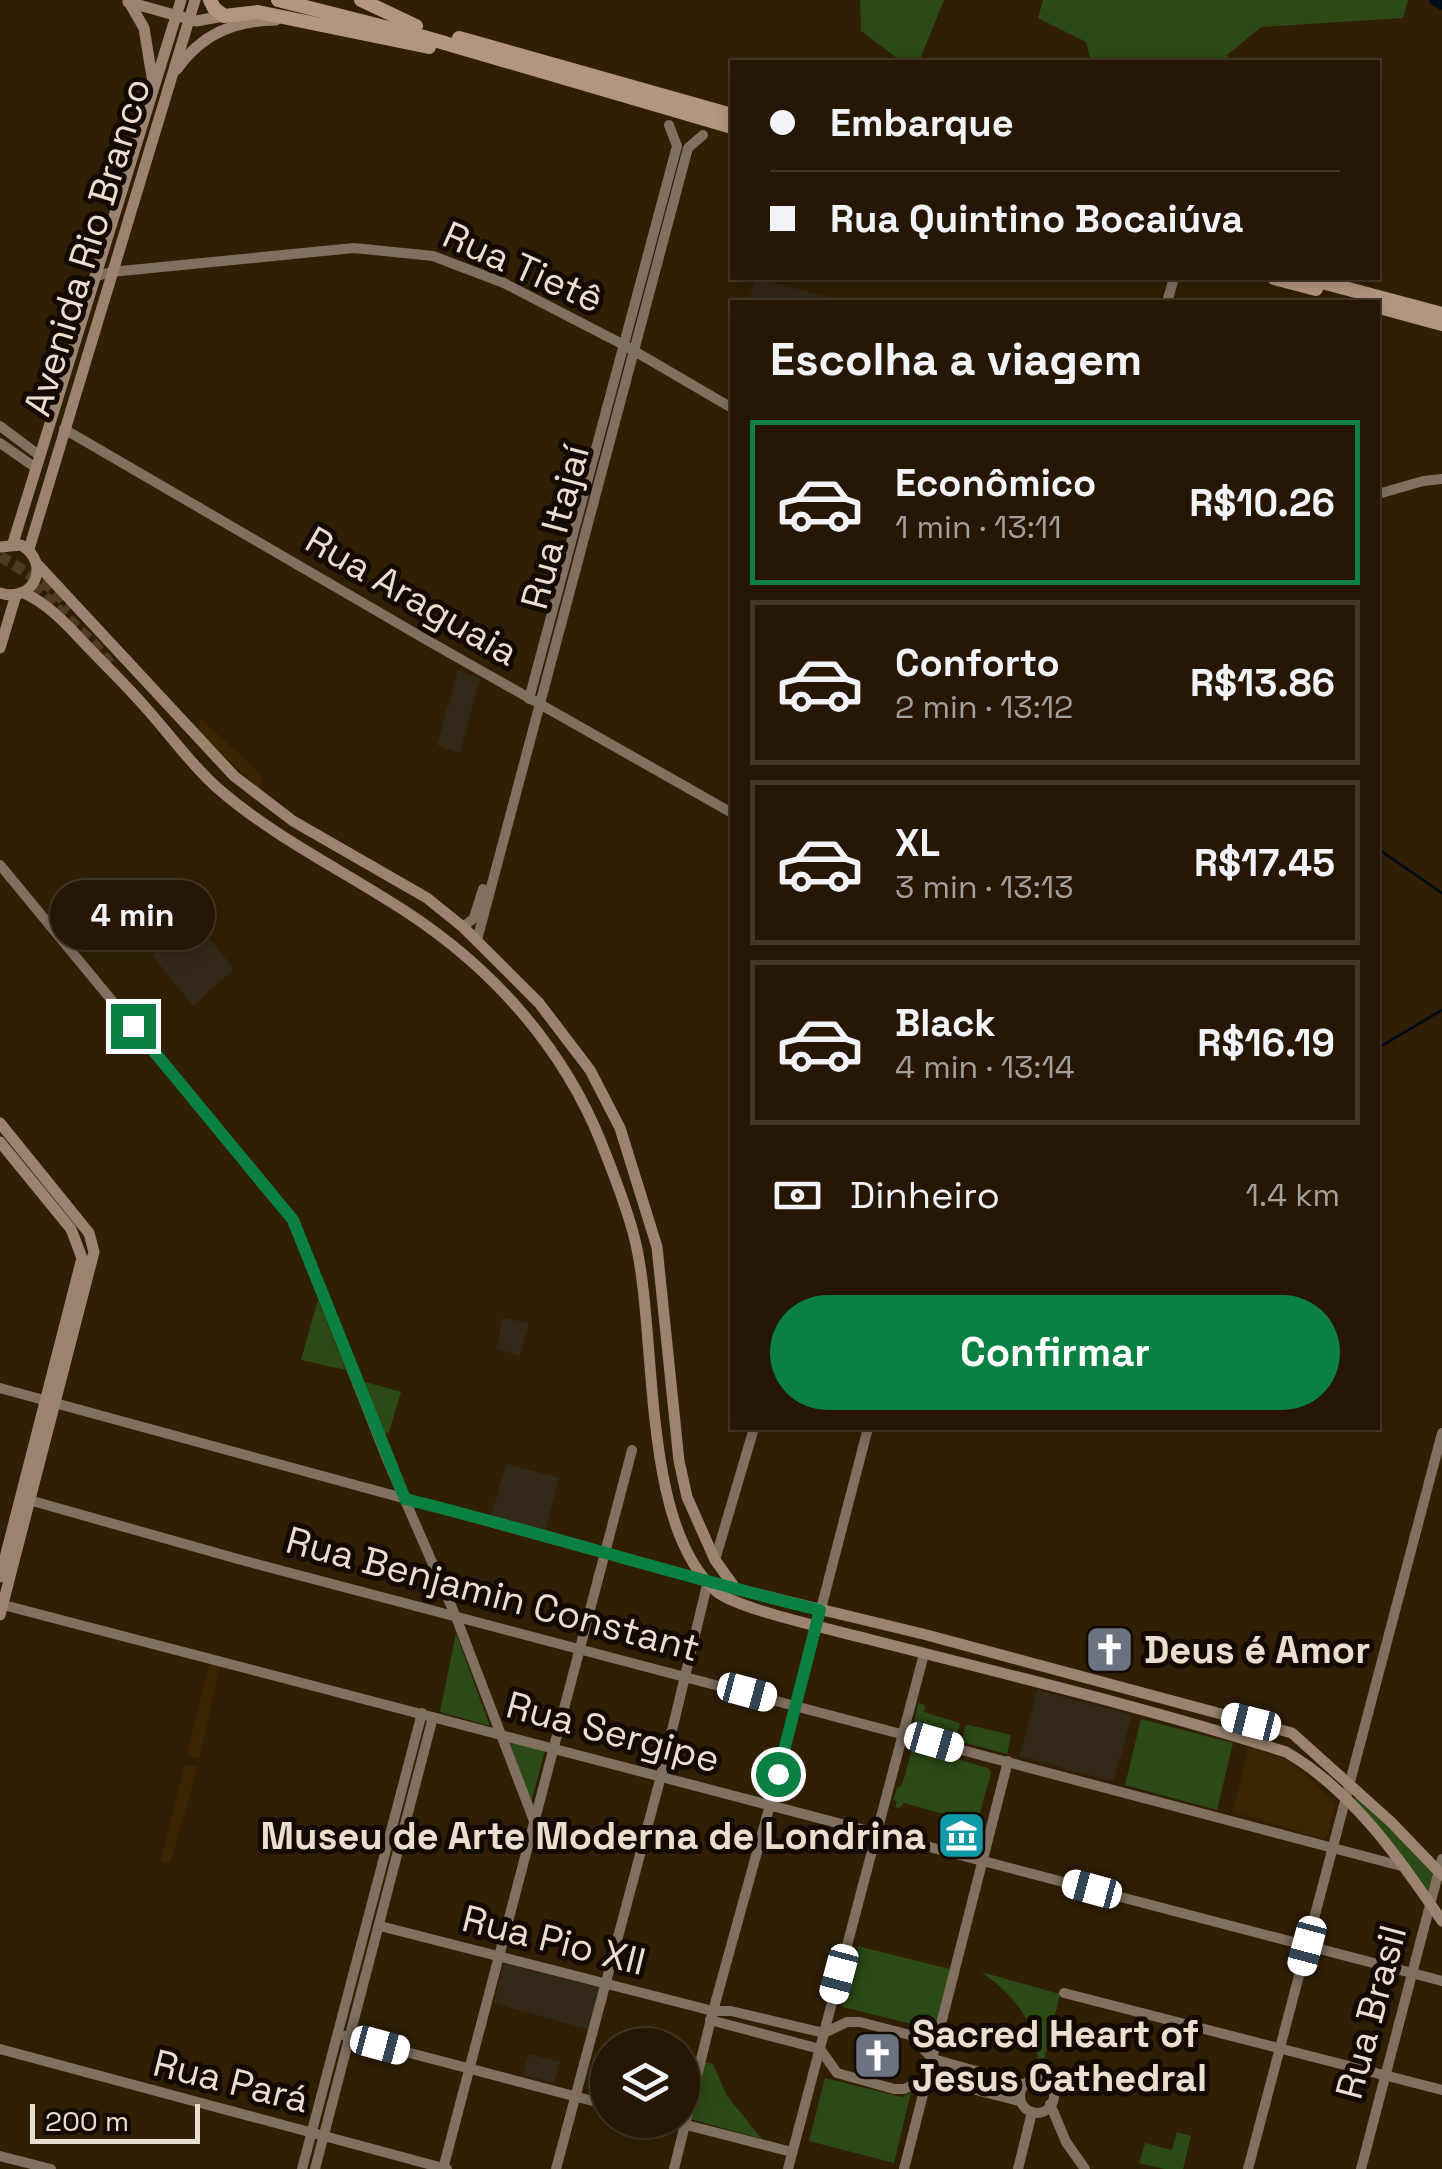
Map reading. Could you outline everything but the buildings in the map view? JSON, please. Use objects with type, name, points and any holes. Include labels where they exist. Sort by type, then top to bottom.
[{"type":"highway","points":[[210,0],[224,16],[248,11],[513,63]]},
{"type":"highway","points":[[278,0],[730,125]]},
{"type":"highway","points":[[315,0],[730,114]]},
{"type":"highway","points":[[360,0],[416,26]]},
{"type":"highway","points":[[660,95],[692,95]]},
{"type":"highway","points":[[1281,280],[1356,300]]},
{"type":"highway","points":[[1325,281],[1442,314]]},
{"type":"highway","points":[[1380,307],[1442,324]]},
{"type":"main road","points":[[181,0],[182,18]]},
{"type":"main road","points":[[182,18],[194,0]]},
{"type":"main road","points":[[128,1],[205,22],[224,16]]},
{"type":"main road","points":[[128,1],[144,28],[154,88]]},
{"type":"main road","name":"Avenida Rio Branco","points":[[29,549],[168,81],[182,18]]},
{"type":"main road","name":"Avenida Rio Branco","points":[[6,542],[38,462],[154,88],[182,18]]},
{"type":"main road","points":[[168,81],[192,50],[222,29],[261,20],[301,20]]},
{"type":"main road","points":[[6,542],[29,549],[38,565],[234,776],[293,821],[427,898],[463,927],[512,973],[590,1070],[620,1128],[657,1247],[679,1461],[687,1497],[716,1560],[736,1590],[914,1632],[1292,1733],[1441,1868]]},
{"type":"main road","points":[[0,648],[20,594],[36,580],[38,565]]},
{"type":"main road","points":[[0,592],[44,602],[219,789],[282,838],[413,916],[474,962],[539,1034],[570,1080],[599,1138],[635,1240],[666,1494],[694,1562],[717,1592],[730,1600],[822,1627],[1286,1752],[1346,1801],[1406,1868],[1442,1921]]},
{"type":"main road","points":[[0,1123],[89,1234],[94,1255],[79,1290],[0,1577]]},
{"type":"main road","points":[[0,1142],[77,1239],[82,1258],[79,1290]]},
{"type":"main road","points":[[1,1608],[50,1402]]},
{"type":"main road","points":[[708,1544],[722,1541]]},
{"type":"main road","points":[[822,1627],[836,1617],[906,1636],[914,1632]]},
{"type":"street","name":"Rua Itajaí","points":[[477,940],[677,146],[670,126]]},
{"type":"street","name":"Rua Itajaí","points":[[628,347],[688,148],[703,135]]},
{"type":"street","name":"Rua Tietê","points":[[94,278],[112,272],[350,248],[433,256],[498,280],[628,347],[730,407]]},
{"type":"street","points":[[0,426],[38,462]]},
{"type":"street","name":"Rua Araguaia","points":[[64,429],[730,812]]},
{"type":"street","points":[[0,443],[38,462]]},
{"type":"street","points":[[1380,493],[1442,479]]},
{"type":"street","points":[[463,927],[476,912],[496,840]]},
{"type":"street","points":[[0,865],[293,1220],[456,1617],[534,1821]]},
{"type":"street","points":[[0,1388],[736,1590]]},
{"type":"street","points":[[716,1560],[753,1430]]},
{"type":"street","points":[[700,2064],[795,1704],[822,1627],[820,1610],[867,1430]]},
{"type":"street","points":[[1248,2169],[1442,1433]]},
{"type":"street","points":[[445,2169],[632,1450]]},
{"type":"street","name":"Rua Benjamin Constant","points":[[29,1500],[1406,1868]]},
{"type":"street","points":[[556,2169],[661,1776],[708,1581]]},
{"type":"street","name":"Rua Sergipe","points":[[1,1608],[428,1715],[1442,1981]]},
{"type":"street","points":[[788,2169],[924,1654]]},
{"type":"street","points":[[315,2169],[345,2036],[428,1715]]},
{"type":"street","points":[[302,2169],[380,1926],[421,1742]]},
{"type":"street","points":[[904,2169],[1008,1761]]},
{"type":"street","name":"Rua Brasil","points":[[1361,2169],[1441,1868]]},
{"type":"street","name":"Rua Pio XII","points":[[380,1926],[711,2016]]},
{"type":"street","points":[[1064,1993],[1442,2090]]},
{"type":"street","points":[[711,2016],[731,2012],[824,2033],[847,2022],[860,2022],[910,2036],[933,2059],[1026,2085],[1040,2079],[1049,2082],[1055,2092],[1048,2106],[1058,2143],[1076,2169]]},
{"type":"street","points":[[728,2024],[731,2012]]},
{"type":"street","points":[[711,2016],[820,2050],[837,2073],[894,2089],[904,2089],[928,2078],[1019,2101],[1032,2112],[1048,2106]]},
{"type":"street","points":[[802,2044],[810,2040],[811,2029]]},
{"type":"street","points":[[345,2036],[590,2100]]},
{"type":"street","name":"Rua Pará","points":[[0,2049],[445,2169]]},
{"type":"street","points":[[948,2083],[944,2072],[950,2064]]},
{"type":"street","points":[[1019,2101],[1026,2085]]},
{"type":"street","points":[[1048,2106],[1085,2169]]},
{"type":"street","points":[[1018,2169],[1032,2112]]},
{"type":"street","points":[[700,2129],[792,2152]]},
{"type":"street","points":[[674,2169],[682,2138]]},
{"type":"street","points":[[0,2156],[51,2169]]},
{"type":"shaded area","points":[[754,280],[825,296],[824,300],[750,300]]},
{"type":"shaded area","points":[[458,670],[480,679],[460,753],[437,745]]},
{"type":"shaded area","points":[[201,719],[262,775],[259,789],[198,731]]},
{"type":"shaded area","points":[[195,921],[234,969],[193,1006],[152,955]]},
{"type":"shaded area","points":[[503,1317],[529,1324],[520,1356],[496,1349]]},
{"type":"shaded area","points":[[506,1464],[559,1478],[545,1531],[491,1516]]},
{"type":"shaded area","points":[[210,1661],[221,1663],[199,1758],[186,1756]]},
{"type":"shaded area","points":[[1037,1690],[1132,1715],[1114,1780],[1020,1756]]},
{"type":"shaded area","points":[[1253,1747],[1291,1761],[1335,1804],[1324,1839],[1233,1812],[1248,1749]]},
{"type":"shaded area","points":[[185,1764],[198,1767],[170,1863],[161,1861]]},
{"type":"shaded area","points":[[504,1963],[600,1988],[590,2030],[494,2003]]},
{"type":"shaded area","points":[[529,2054],[560,2062],[554,2083],[523,2075]]},
{"type":"green space","points":[[860,0],[944,0],[920,60],[899,60],[861,31]]},
{"type":"green space","points":[[1043,0],[1408,0],[1403,18],[1261,27],[1227,55],[1229,60],[1090,60],[1086,42],[1038,18]]},
{"type":"green space","points":[[318,1299],[346,1370],[301,1360]]},
{"type":"green space","points":[[362,1381],[401,1392],[389,1432],[384,1434]]},
{"type":"green space","points":[[456,1633],[490,1726],[440,1712]]},
{"type":"green space","points":[[918,1703],[925,1705],[924,1712],[960,1723],[956,1740],[913,1728]]},
{"type":"green space","points":[[1141,1719],[1233,1743],[1217,1810],[1125,1785]]},
{"type":"green space","points":[[965,1726],[1011,1735],[1007,1754],[962,1742]]},
{"type":"green space","points":[[509,1740],[545,1750],[531,1803]]},
{"type":"green space","points":[[913,1746],[988,1768],[991,1773],[980,1813],[983,1825],[904,1803],[895,1807],[897,1801],[893,1800],[902,1785]]},
{"type":"green space","points":[[1359,1797],[1434,1873],[1429,1891],[1353,1798]]},
{"type":"green space","points":[[858,1946],[950,1969],[930,2047],[912,2024],[842,2007]]},
{"type":"green space","points":[[981,1972],[1060,1994],[1041,2073],[1033,2034],[1024,2015],[1005,1991]]},
{"type":"green space","points":[[705,2062],[713,2064],[727,2096],[762,2139],[700,2122],[700,2081]]},
{"type":"green space","points":[[825,2078],[902,2097],[911,2092],[894,2163],[809,2141]]},
{"type":"green space","points":[[1177,2132],[1191,2136],[1183,2169],[1139,2163],[1145,2143],[1172,2150]]},
{"type":"waterway","points":[[1434,0],[1442,5]]},
{"type":"waterway","points":[[1380,850],[1442,893]]},
{"type":"waterway","points":[[1380,1047],[1442,1010]]},
{"type":"tunnel","points":[[0,556],[51,588],[71,608]]},
{"type":"tunnel","points":[[33,585],[111,665]]},
{"type":"place","name":"Deus é Amor","points":[[1109,1650]]},
{"type":"place","name":"Museu de Arte Moderna de Londrina","points":[[961,1836]]},
{"type":"place","name":"Sacred Heart of Jesus Cathedral","points":[[877,2056]]},
{"type":"route","points":[[133,1026],[293,1220],[405,1499],[820,1610],[778,1774]]}]
